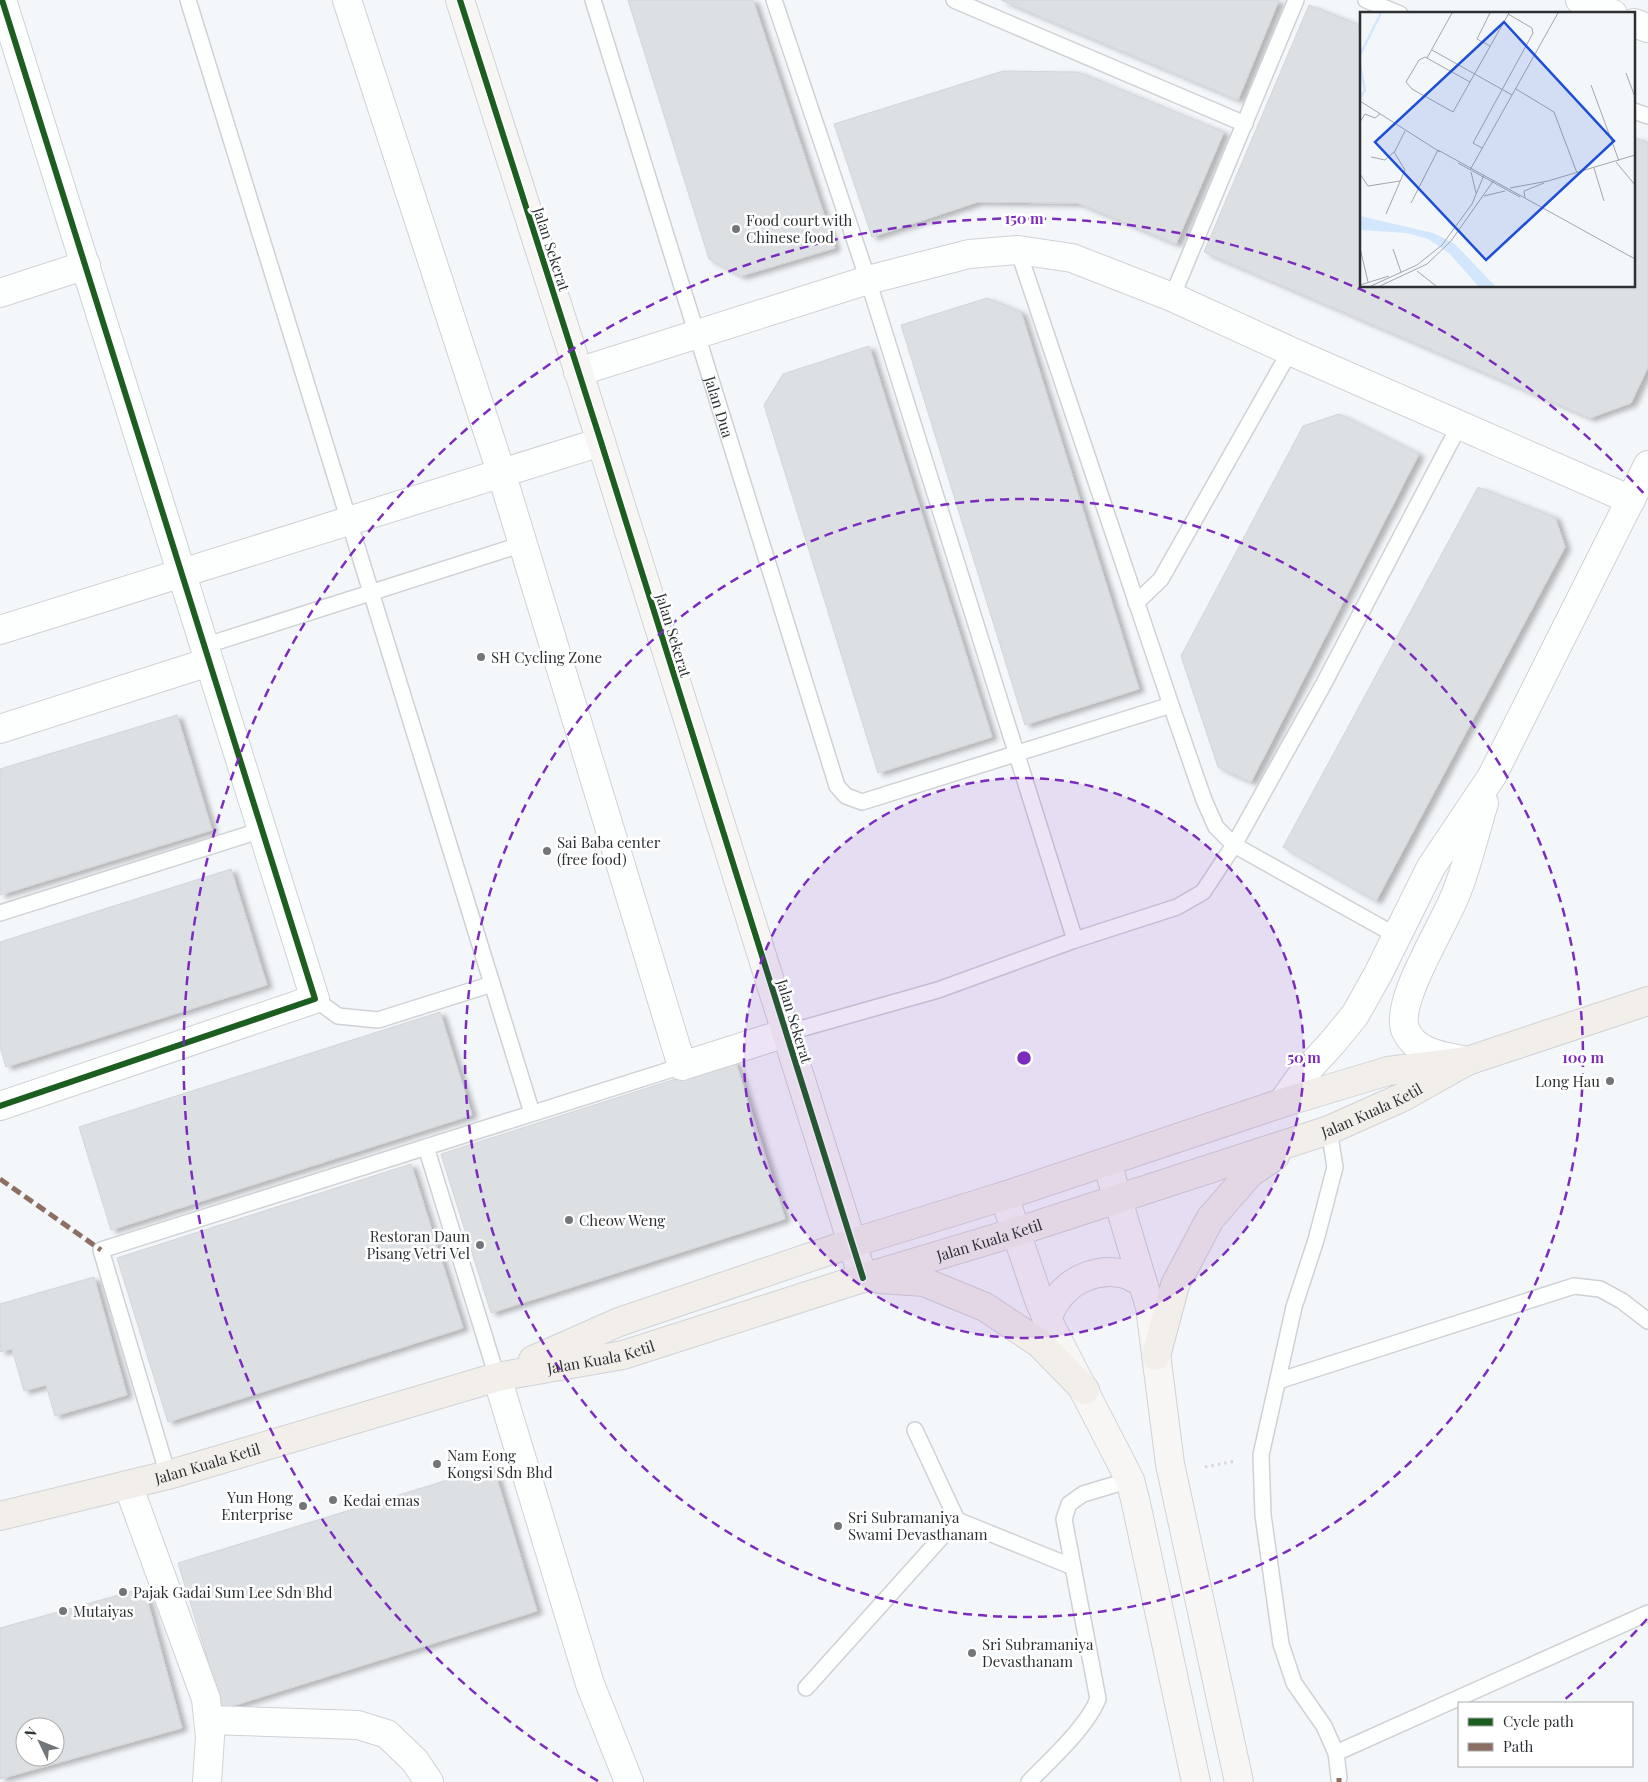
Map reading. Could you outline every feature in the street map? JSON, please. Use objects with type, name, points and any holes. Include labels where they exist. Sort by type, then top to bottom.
[{"type":"main road","name":"Jalan Kuala Ketil","points":[[497,1377],[619,1322],[852,1243],[1004,1196],[1282,1103],[1388,1071],[1466,1061],[1648,1001]]},
{"type":"main road","name":"Jalan Kuala Ketil","points":[[0,1516],[168,1475],[497,1377],[623,1355],[863,1278],[1117,1200],[1295,1142],[1329,1130],[1403,1097],[1466,1061]]},
{"type":"main road","points":[[1156,1356],[1175,1285],[1210,1219],[1250,1173],[1295,1142]]},
{"type":"main road","points":[[863,1278],[924,1282],[985,1307],[1039,1343],[1085,1390]]},
{"type":"street","points":[[0,1106],[315,1000],[2,0]]},
{"type":"street","points":[[347,0],[501,472],[682,1066],[786,1032]]},
{"type":"street","name":"Jalan Sekerat","points":[[460,0],[601,442],[863,1278]]},
{"type":"street","points":[[1580,0],[1608,12]]},
{"type":"street","points":[[1636,23],[1648,28]]},
{"type":"street","points":[[578,372],[868,280],[969,254],[1018,250],[1072,258],[1172,297],[1459,426],[1630,500]]},
{"type":"street","points":[[0,293],[86,265]]},
{"type":"street","points":[[0,630],[601,442]]},
{"type":"street","points":[[1282,1103],[1299,1079],[1355,1015],[1432,867],[1492,776],[1648,465]]},
{"type":"street","points":[[0,729],[207,654]]},
{"type":"street","points":[[1466,1061],[1434,1054],[1416,1044],[1410,1038],[1403,1019],[1410,991],[1457,892],[1492,776]]},
{"type":"street","points":[[1107,1162],[1150,1307],[1170,1464],[1238,1782]]},
{"type":"street","points":[[1004,1196],[1047,1319],[1130,1480],[1196,1782]]},
{"type":"street","points":[[1047,1319],[1056,1301],[1069,1286],[1086,1276],[1105,1272],[1125,1274],[1142,1282]]},
{"type":"street","points":[[497,1377],[590,1684],[629,1782]]},
{"type":"street","points":[[128,1485],[206,1699],[210,1737],[207,1782]]},
{"type":"street","points":[[209,1720],[358,1725],[387,1734],[416,1761],[429,1782]]},
{"type":"lane","points":[[188,0],[532,1113]]},
{"type":"lane","name":"Jalan Dua","points":[[593,0],[837,786],[846,796],[862,802],[1016,753]]},
{"type":"lane","points":[[774,0],[868,280],[1075,940]]},
{"type":"lane","points":[[954,0],[1245,124]]},
{"type":"lane","points":[[1172,297],[1296,0]]},
{"type":"lane","points":[[1366,0],[1395,12]]},
{"type":"lane","points":[[1636,112],[1648,116]]},
{"type":"lane","points":[[1018,250],[1171,705],[1204,800],[1216,827],[1234,845],[1397,936]]},
{"type":"lane","points":[[1136,602],[1162,579],[1290,351]]},
{"type":"lane","points":[[786,1032],[938,990],[1075,940],[1177,907],[1203,892],[1234,845],[1327,679],[1459,426]]},
{"type":"lane","points":[[207,654],[371,593],[523,544]]},
{"type":"lane","points":[[1016,753],[1171,705]]},
{"type":"lane","points":[[0,913],[262,830]]},
{"type":"lane","points":[[315,1000],[338,1016],[378,1020],[492,984]]},
{"type":"lane","points":[[168,1475],[101,1250],[682,1066]]},
{"type":"lane","points":[[1329,1130],[1335,1167],[1316,1240],[1294,1307],[1261,1455],[1263,1515],[1281,1644],[1294,1683],[1324,1726],[1336,1753],[1339,1778]]},
{"type":"lane","points":[[426,1147],[497,1377]]},
{"type":"lane","points":[[1278,1381],[1574,1286],[1600,1289],[1622,1301],[1648,1321]]},
{"type":"lane","points":[[914,1430],[957,1520],[1073,1567]]},
{"type":"lane","points":[[1029,1782],[1084,1723],[1094,1710],[1098,1700],[1064,1519],[1069,1504],[1083,1494],[1130,1480]]},
{"type":"lane","points":[[806,1688],[957,1520]]},
{"type":"lane","points":[[1336,1753],[1648,1613]]},
{"type":"path","points":[[1196,1469],[1230,1463]]},
{"type":"building","points":[[628,0],[753,0],[835,248],[741,276],[709,259]]},
{"type":"building","points":[[1001,0],[1279,0],[1238,100]]},
{"type":"building","points":[[1309,5],[1360,25],[1360,288],[1636,288],[1636,138],[1648,143],[1648,367],[1631,403],[1590,418],[1204,252]]},
{"type":"building","points":[[1003,71],[1078,72],[1224,132],[1176,244],[1078,203],[978,202],[872,237],[834,124]]},
{"type":"building","points":[[987,298],[1021,312],[1139,689],[1025,725],[901,325]]},
{"type":"building","points":[[869,346],[992,737],[878,773],[764,405],[783,374]]},
{"type":"building","points":[[1339,414],[1419,454],[1251,782],[1218,767],[1181,656],[1303,426]]},
{"type":"building","points":[[1478,487],[1555,517],[1565,547],[1376,901],[1283,847]]},
{"type":"building","points":[[177,715],[212,830],[0,895],[0,769]]},
{"type":"building","points":[[231,869],[267,985],[6,1067],[0,1047],[0,942]]},
{"type":"building","points":[[440,1012],[472,1115],[111,1230],[79,1127]]},
{"type":"building","points":[[735,1060],[785,1219],[491,1313],[441,1154]]},
{"type":"building","points":[[411,1164],[463,1328],[168,1422],[117,1258]]},
{"type":"building","points":[[94,1277],[127,1395],[55,1416],[46,1385],[24,1391],[12,1349],[0,1352],[0,1304]]},
{"type":"building","points":[[493,1466],[537,1611],[223,1709],[178,1563]]},
{"type":"building","points":[[144,1588],[182,1728],[65,1761],[65,1717],[15,1717],[15,1767],[43,1767],[0,1779],[0,1628]]},
{"type":"marked path","points":[[0,1179],[101,1250]]},
{"type":"cycle path","points":[[0,1106],[315,999],[2,0]]},
{"type":"cycle path","points":[[460,0],[601,442],[863,1278]]},
{"type":"place","name":"Food court with Chinese food","points":[[736,229]]},
{"type":"place","name":"SH Cycling Zone","points":[[481,657]]},
{"type":"place","name":"Sai Baba center (free food)","points":[[547,851]]},
{"type":"place","name":"Long Hau","points":[[1610,1081]]},
{"type":"place","name":"Cheow Weng","points":[[569,1220]]},
{"type":"place","name":"Restoran Daun Pisang Vetri Vel","points":[[480,1245]]},
{"type":"place","name":"Nam Eong Kongsi Sdn Bhd","points":[[437,1464]]},
{"type":"place","name":"Kedai emas","points":[[333,1500]]},
{"type":"place","name":"Yun Hong Enterprise","points":[[303,1506]]},
{"type":"place","name":"Sri Subramaniya Swami Devasthanam","points":[[838,1526]]},
{"type":"place","name":"Pajak Gadai Sum Lee Sdn Bhd","points":[[123,1592]]},
{"type":"place","name":"Mutaiyas","points":[[63,1611]]},
{"type":"place","name":"Sri Subramaniya Devasthanam","points":[[972,1653]]}]
